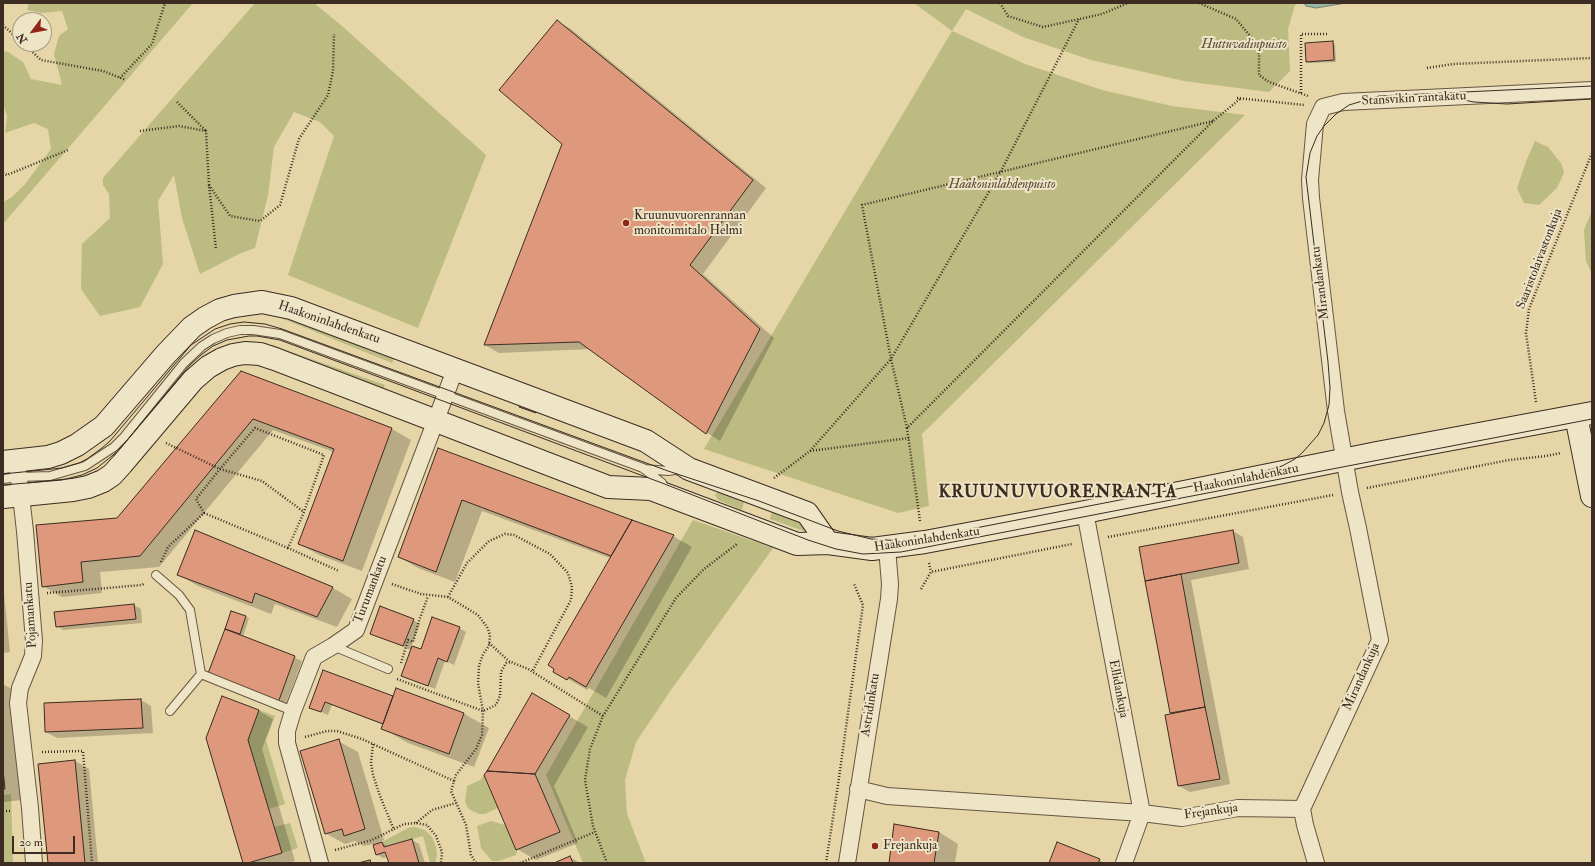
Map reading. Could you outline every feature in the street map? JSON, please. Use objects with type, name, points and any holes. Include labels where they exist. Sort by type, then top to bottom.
[{"type":"street","name":"Stansvikin rantakatu","points":[[1328,106],[1342,102],[1592,90]]},
{"type":"street","name":"Mirandankatu","points":[[1328,106],[1315,124],[1310,180],[1336,411],[1344,460]]},
{"type":"street","name":"Haakoninlahdenkatu","points":[[11,478],[48,457],[61,454],[90,437],[104,426],[166,354],[192,327],[205,318],[234,306],[262,302],[290,308],[406,350],[455,370],[482,378],[646,441],[689,469],[807,513],[828,543]]},
{"type":"street","name":"Haakoninlahdenkatu","points":[[11,478],[88,487],[103,481],[112,475],[122,464],[193,380],[208,367],[222,359],[245,353],[260,354],[276,359],[608,488],[650,488],[796,544],[828,543],[872,549],[925,542],[1085,512],[1584,414]]},
{"type":"street","name":"Turumankatu","points":[[319,859],[287,743],[287,731],[293,711],[314,657],[356,630],[455,370]]},
{"type":"street","points":[[1584,414],[1583,448],[1592,496]]},
{"type":"street","name":"Mirandankuja","points":[[1302,809],[1380,640],[1344,460]]},
{"type":"street","name":"Pojamankatu","points":[[11,478],[29,594],[34,641],[33,656],[20,688],[18,703],[30,808],[34,863]]},
{"type":"street","name":"Ellidankuja","points":[[1085,512],[1142,813]]},
{"type":"street","name":"Astridinkatu","points":[[847,863],[889,599],[890,584],[887,548]]},
{"type":"street","name":"Frejankuja","points":[[858,789],[887,796],[1142,813],[1182,818],[1238,808],[1302,809]]},
{"type":"street","points":[[1302,809],[1316,863]]},
{"type":"street","points":[[1124,863],[1142,813]]},
{"type":"lane","name":"Haakoninlahdenkatu","points":[[11,478],[50,476],[68,472],[85,466],[99,458],[114,447],[124,437],[193,354],[213,339],[240,330],[265,331],[280,334],[643,468],[668,471],[689,469]]},
{"type":"lane","name":"Haakoninlahdenkatu","points":[[643,468],[662,482],[668,495]]},
{"type":"lane","points":[[156,575],[179,595],[190,610],[201,674],[170,711]]},
{"type":"lane","points":[[333,646],[388,669]]},
{"type":"lane","points":[[201,674],[293,711]]},
{"type":"path","points":[[120,78],[152,44],[165,3]]},
{"type":"path","points":[[1000,3],[1008,16],[1043,27],[1102,14],[1128,3]]},
{"type":"path","points":[[1199,3],[1236,19],[1251,36],[1259,54],[1259,75],[1269,82],[1328,106]]},
{"type":"path","points":[[772,479],[810,451],[891,359],[1000,173],[1079,19]]},
{"type":"path","points":[[3,25],[12,33]]},
{"type":"path","points":[[209,185],[230,216],[260,221],[280,205],[299,139],[328,95],[333,71],[334,34]]},
{"type":"path","points":[[1301,94],[1301,34],[1329,34]]},
{"type":"path","points":[[32,52],[41,60],[103,71],[126,80]]},
{"type":"path","points":[[1427,68],[1453,64],[1592,58]]},
{"type":"path","points":[[907,428],[1213,121],[1238,98],[1328,106]]},
{"type":"path","points":[[177,102],[206,131],[209,185],[216,249]]},
{"type":"path","points":[[920,519],[909,438],[891,359],[862,205],[1213,121]]},
{"type":"path","points":[[140,131],[179,126],[206,131]]},
{"type":"path","points":[[3,173],[7,174],[68,150]]},
{"type":"path","name":"Saaristolaivastonkuja","points":[[1539,423],[1526,333],[1529,309],[1592,153]]},
{"type":"path","points":[[288,548],[304,512],[324,455],[256,428],[196,499],[204,513],[339,571]]},
{"type":"path","points":[[810,451],[909,438]]},
{"type":"path","points":[[165,443],[220,469],[262,481],[304,512]]},
{"type":"path","points":[[921,589],[930,572],[1090,540],[1350,492],[1383,484],[1509,460],[1546,456],[1583,448]]},
{"type":"path","points":[[29,594],[142,585],[156,575],[168,547],[204,513]]},
{"type":"path","points":[[448,597],[467,563],[489,542],[505,534],[514,535],[550,554],[568,573],[572,587],[571,600],[532,672]]},
{"type":"path","points":[[607,863],[593,826],[585,780],[590,749],[603,716],[676,598],[704,569],[738,543]]},
{"type":"path","points":[[375,577],[428,596],[448,597],[478,615],[488,627],[490,636],[489,643],[479,666],[478,683],[483,711],[482,735],[476,749],[456,775],[451,791],[466,825],[472,855],[476,863]]},
{"type":"path","points":[[826,863],[863,605],[854,584]]},
{"type":"path","points":[[400,665],[408,640],[413,642],[428,596]]},
{"type":"path","points":[[489,643],[511,662],[532,672],[603,716]]},
{"type":"path","points":[[388,669],[392,677],[483,711],[496,704],[500,696],[501,672],[506,663],[511,662]]},
{"type":"path","points":[[395,678],[398,672]]},
{"type":"path","points":[[287,743],[327,731],[337,731],[373,744],[454,781]]},
{"type":"path","points":[[373,744],[370,763],[380,796],[394,830]]},
{"type":"path","points":[[24,753],[83,751],[92,863]]},
{"type":"path","points":[[416,823],[432,810],[456,803]]},
{"type":"path","points":[[319,859],[356,843],[372,840],[404,824],[416,823],[427,825],[436,836],[442,852],[441,863]]},
{"type":"path","points":[[520,863],[595,832]]},
{"type":"green space","points":[[29,3],[193,3],[3,224],[3,202],[12,197],[26,183],[51,149],[48,129],[34,123],[5,133],[7,116],[3,104],[3,51],[8,52],[23,62],[31,79],[62,85],[54,54],[59,36],[68,29],[62,11],[37,12],[27,10]]},
{"type":"green space","points":[[255,3],[314,3],[342,26],[486,155],[418,328],[288,275],[334,136],[320,122],[294,112],[274,147],[268,195],[255,248],[239,254],[200,274],[182,218],[174,175],[158,201],[163,264],[140,307],[100,316],[81,289],[82,244],[110,218],[109,194],[103,185],[103,178]]},
{"type":"green space","name":"Huttuvadinpuisto","points":[[914,3],[1298,3],[1295,5],[1288,29],[1290,71],[1269,92],[1184,81],[1091,60],[1023,37],[966,9],[952,31]]},
{"type":"green space","name":"Haakoninlahdenpuisto","points":[[952,31],[1025,64],[1102,90],[1172,106],[1245,115],[922,434],[929,506],[898,513],[704,449]]},
{"type":"green space","points":[[1535,141],[1548,147],[1561,163],[1564,173],[1557,188],[1539,205],[1524,203],[1517,188]]},
{"type":"green space","points":[[1592,211],[1592,274],[1586,261],[1584,230]]},
{"type":"green space","points":[[283,313],[396,354],[392,363],[281,318]]},
{"type":"green space","points":[[272,345],[385,385],[381,393],[269,350]]},
{"type":"green space","points":[[718,492],[744,502],[742,510],[718,500],[715,495]]},
{"type":"green space","points":[[772,511],[805,524],[806,529],[804,531],[770,519]]},
{"type":"green space","points":[[693,520],[773,548],[671,690],[636,742],[625,780],[627,814],[646,863],[583,863],[546,775]]},
{"type":"green space","points":[[259,710],[275,716],[266,740],[285,804],[269,809],[248,740]]},
{"type":"green space","points":[[484,775],[498,808],[485,814],[479,814],[468,808],[465,802],[467,786],[480,780]]},
{"type":"green space","points":[[11,794],[13,863],[3,863],[3,795]]},
{"type":"green space","points":[[491,821],[505,825],[517,850],[516,855],[498,861],[492,861],[481,848],[477,826]]},
{"type":"green space","points":[[290,823],[298,848],[282,853],[274,827]]},
{"type":"green space","points":[[414,827],[425,830],[432,837],[436,847],[437,856],[435,863],[430,863],[423,836],[384,847],[382,842],[408,828]]},
{"type":"shaded area","points":[[1304,3],[1346,3],[1316,8],[1306,6]]},
{"type":"building","name":"Kruunuvuorenrannan monitoimitalo Helmi","points":[[557,20],[753,180],[690,265],[760,329],[706,434],[579,342],[484,345],[562,144],[499,90]]},
{"type":"building","points":[[1333,41],[1334,60],[1306,62],[1305,43]]},
{"type":"building","points":[[241,371],[392,428],[343,561],[298,544],[334,449],[253,419],[140,556],[81,562],[83,582],[42,587],[36,525],[117,518]]},
{"type":"building","points":[[521,402],[537,408],[536,413],[519,407]]},
{"type":"building","points":[[438,448],[632,520],[611,556],[462,500],[436,572],[398,557]]},
{"type":"building","points":[[632,520],[674,535],[586,687],[569,677],[567,680],[553,672],[554,669],[548,665]]},
{"type":"building","points":[[195,530],[333,587],[317,617],[255,593],[252,603],[177,575]]},
{"type":"building","points":[[1233,530],[1239,563],[1145,581],[1139,547]]},
{"type":"building","points":[[1181,574],[1205,707],[1170,713],[1145,581]]},
{"type":"building","points":[[134,604],[136,619],[56,627],[54,612]]},
{"type":"building","points":[[380,606],[414,619],[403,646],[370,634]]},
{"type":"building","points":[[231,611],[246,616],[240,634],[225,629]]},
{"type":"building","points":[[432,617],[460,627],[447,662],[438,658],[428,686],[401,676],[412,646],[421,649]]},
{"type":"building","points":[[225,629],[295,656],[278,703],[207,676]]},
{"type":"building","points":[[323,670],[393,696],[383,724],[325,702],[321,712],[309,708]]},
{"type":"building","points":[[396,688],[464,713],[449,754],[381,729]]},
{"type":"building","points":[[532,693],[570,715],[535,774],[487,771]]},
{"type":"building","points":[[222,696],[259,710],[248,740],[282,853],[248,863],[243,863],[206,738]]},
{"type":"building","points":[[141,699],[143,728],[45,732],[44,703]]},
{"type":"building","points":[[1205,707],[1220,779],[1178,786],[1165,715]]},
{"type":"building","points":[[339,739],[365,829],[344,836],[342,829],[325,834],[300,751]]},
{"type":"building","points":[[75,760],[85,863],[48,863],[38,764]]},
{"type":"building","points":[[3,770],[5,789],[3,789]]},
{"type":"building","points":[[487,771],[535,774],[560,832],[516,850],[484,775]]},
{"type":"building","points":[[894,824],[939,832],[934,863],[889,863]]},
{"type":"building","points":[[412,839],[419,863],[389,863],[385,852],[376,855],[373,845],[382,842],[384,847]]},
{"type":"building","points":[[1057,842],[1100,859],[1098,863],[1049,863]]},
{"type":"building","points":[[570,856],[573,863],[554,863]]},
{"type":"building","points":[[370,860],[371,863],[358,863]]},
{"type":"tram line","points":[[3,474],[62,468],[87,459],[110,441],[191,345],[215,329],[230,324],[244,322],[265,324],[282,329],[668,471],[759,501],[838,531],[871,539],[903,541],[924,538],[1259,473],[1282,466],[1295,459],[1303,452],[1318,435],[1324,423],[1329,405],[1330,388],[1328,362],[1306,177],[1310,153],[1317,136],[1324,126],[1336,114],[1349,105],[1379,96],[1592,86]]},
{"type":"tram line","points":[[1443,96],[1474,102],[1507,104],[1592,99]]},
{"type":"tram line","points":[[3,485],[62,480],[82,475],[97,468],[118,451],[190,365],[201,355],[213,346],[227,340],[249,336],[280,340],[662,483],[808,540],[836,549],[863,554],[901,552],[1592,419]]},
{"type":"place","name":"Kruunuvuorenrannan monitoimitalo Helmi","points":[[626,223]]},
{"type":"place","name":"Frejankuja","points":[[875,846]]},
{"type":"district","name":"KRUUNUVUORENRANTA","points":[[1058,493]]}]
